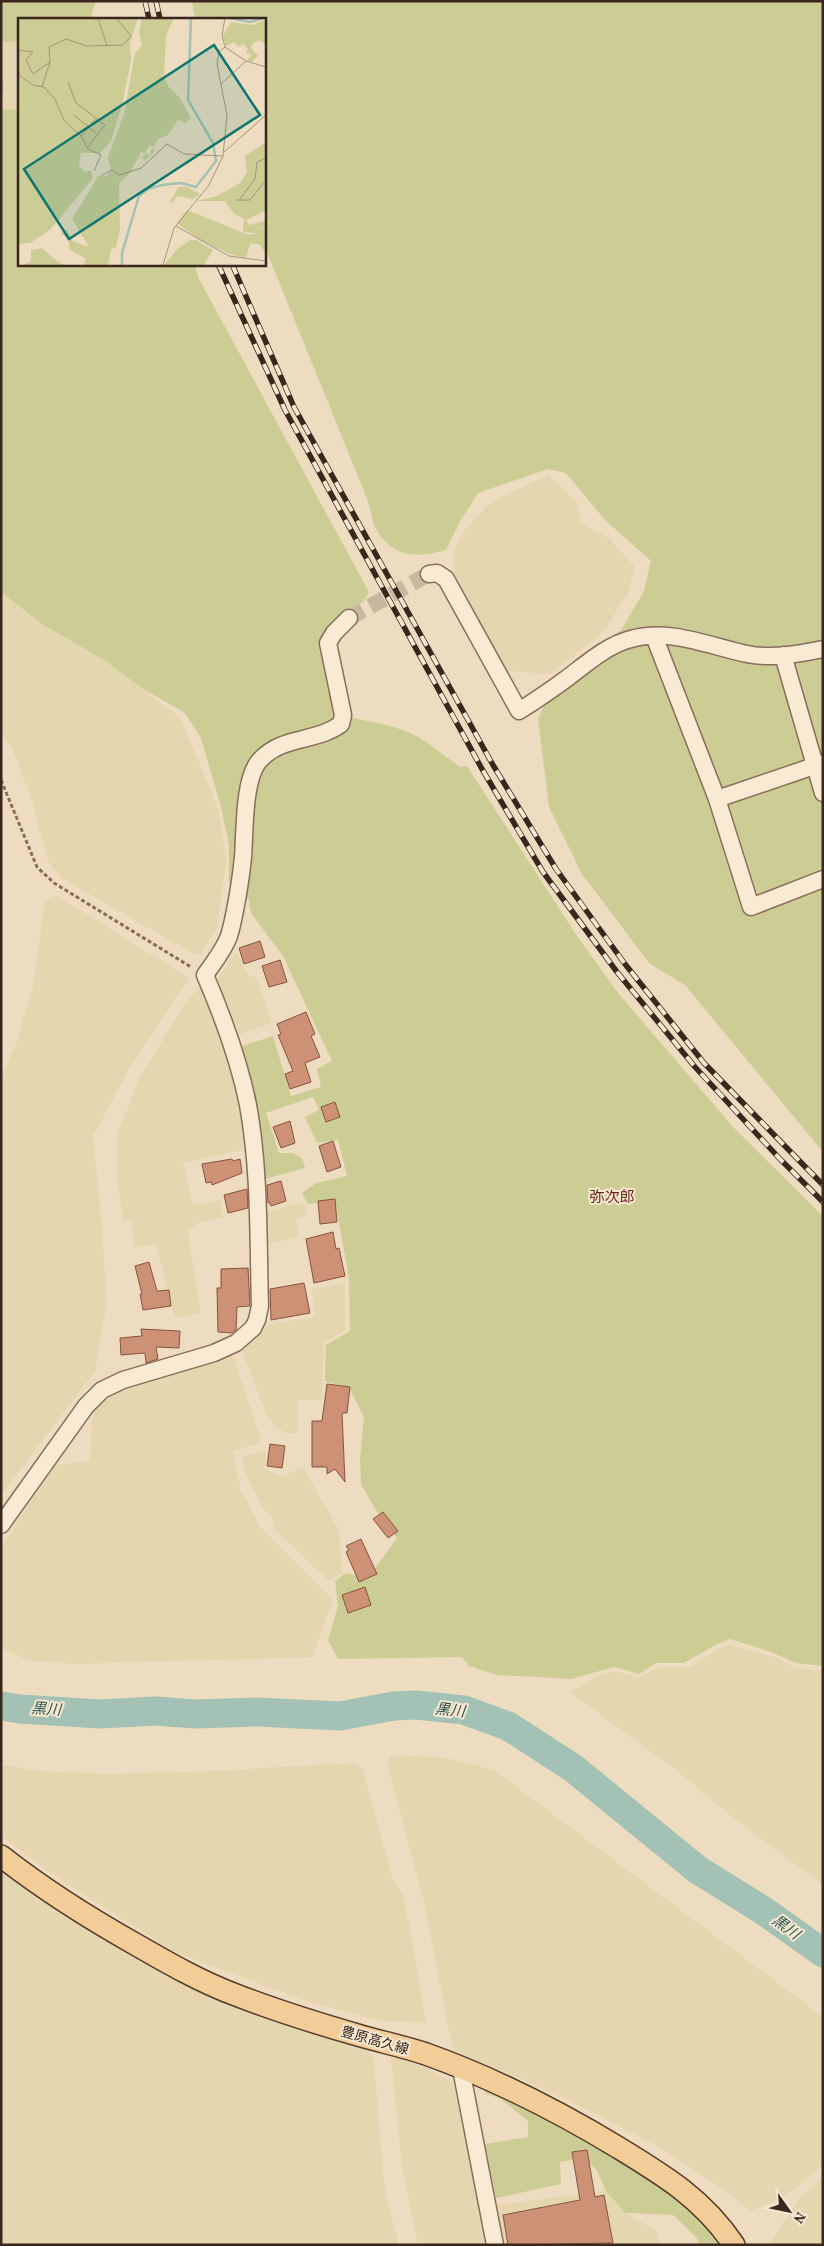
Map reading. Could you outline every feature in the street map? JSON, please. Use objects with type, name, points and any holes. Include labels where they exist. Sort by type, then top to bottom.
[{"type":"main road","name":"豊原高久線","points":[[1,1856],[26,1876],[107,1929],[177,1969],[235,1995],[309,2020],[425,2054],[518,2092],[578,2124],[651,2168],[692,2197],[717,2220],[734,2245]]},
{"type":"street","points":[[429,574],[437,573],[446,579],[519,711],[607,649],[630,639],[675,636],[748,654],[784,655],[823,649]]},
{"type":"street","points":[[1,1525],[86,1406],[102,1390],[123,1380],[214,1353],[248,1335],[257,1320],[260,1306],[254,1155],[248,1106],[240,1068],[205,975],[225,947],[230,935],[242,860],[251,775],[258,762],[281,744],[330,732],[341,724],[343,715],[328,643],[334,632],[349,618]]},
{"type":"street","points":[[654,636],[717,799],[751,907],[823,878]]},
{"type":"street","points":[[784,655],[818,764],[823,792]]},
{"type":"street","points":[[717,799],[818,764]]},
{"type":"street","points":[[461,2069],[495,2245]]},
{"type":"path","points":[[1,80],[1,95]]},
{"type":"path","points":[[1,780],[22,835],[37,867],[54,883],[205,975]]},
{"type":"shaded area","points":[[1,41],[18,41],[18,110],[1,109]]},
{"type":"shaded area","points":[[548,475],[577,502],[581,523],[609,538],[634,566],[629,592],[602,633],[550,674],[507,671],[454,572],[454,550],[464,530],[492,501]]},
{"type":"shaded area","points":[[1,592],[42,624],[104,660],[180,717],[219,811],[226,862],[217,928],[200,954],[190,952],[61,878],[48,861],[31,797],[13,750],[1,733]]},
{"type":"shaded area","points":[[56,895],[189,978],[132,1064],[93,1136],[103,1237],[106,1308],[95,1371],[1,1495],[1,1078],[16,1044],[33,987],[45,900]]},
{"type":"shaded area","points":[[237,953],[248,976],[256,977],[272,1022],[239,1035],[217,979],[232,957]]},
{"type":"shaded area","points":[[202,983],[218,1020],[242,1109],[247,1149],[183,1163],[193,1206],[220,1200],[223,1217],[198,1223],[188,1232],[201,1313],[175,1318],[156,1245],[134,1247],[131,1220],[123,1221],[117,1178],[117,1135],[139,1079],[181,1010]]},
{"type":"shaded area","points":[[304,1202],[307,1215],[296,1220],[299,1237],[268,1244],[266,1212]]},
{"type":"shaded area","points":[[345,1283],[345,1330],[324,1343],[322,1400],[297,1400],[297,1433],[286,1433],[276,1427],[267,1416],[242,1351],[269,1324],[315,1317],[312,1289]]},
{"type":"shaded area","points":[[233,1356],[262,1442],[233,1452],[241,1491],[260,1527],[332,1599],[332,1604],[312,1657],[77,1664],[30,1661],[1,1648],[1,1547],[55,1465],[90,1461],[93,1407],[131,1384]]},
{"type":"shaded area","points":[[266,1450],[265,1469],[282,1476],[303,1467],[339,1531],[342,1573],[329,1581],[274,1529],[272,1515],[264,1510],[247,1477],[241,1458]]},
{"type":"shaded area","points":[[730,1645],[777,1658],[796,1668],[823,1671],[823,1885],[732,1817],[676,1770],[569,1692],[604,1674],[615,1671],[639,1678],[659,1667],[691,1667],[719,1648]]},
{"type":"shaded area","points":[[392,1755],[447,1758],[494,1770],[823,2017],[823,2165],[785,2197],[751,2211],[717,2185],[653,2144],[592,2112],[517,2077],[453,2051],[424,1902],[387,1763]]},
{"type":"shaded area","points":[[356,1763],[363,1770],[393,1880],[403,1894],[426,2023],[382,2021],[305,2001],[173,1951],[53,1875],[1,1836],[1,1765],[41,1771],[106,1774],[189,1772]]},
{"type":"shaded area","points":[[1,1867],[61,1913],[184,1984],[267,2019],[365,2050],[373,2055],[385,2192],[399,2245],[1,2245]]},
{"type":"shaded area","points":[[391,2056],[429,2069],[453,2083],[480,2207],[606,2191],[625,2213],[656,2230],[659,2245],[418,2245],[402,2166]]},
{"type":"shaded area","points":[[823,2177],[823,2245],[769,2245],[798,2200]]},
{"type":"green space","points":[[1,1],[96,1],[90,18],[18,18],[18,41],[5,42],[1,40]]},
{"type":"green space","points":[[192,1],[823,1],[823,1152],[685,985],[649,963],[582,874],[549,807],[538,719],[555,681],[622,629],[644,591],[651,561],[605,520],[566,473],[548,469],[478,493],[446,550],[436,553],[407,554],[399,551],[384,540],[375,528],[368,501],[265,247],[265,18],[195,18]]},
{"type":"green space","points":[[1,109],[18,110],[18,265],[194,265],[199,279],[369,592],[365,600],[328,630],[338,714],[405,731],[426,742],[460,767],[467,766],[575,933],[618,993],[733,1127],[823,1216],[823,1666],[796,1663],[771,1652],[730,1639],[715,1645],[684,1663],[656,1663],[639,1674],[614,1667],[571,1679],[497,1675],[469,1666],[462,1657],[338,1659],[328,1640],[338,1606],[335,1581],[346,1573],[368,1578],[397,1538],[377,1512],[361,1484],[360,1458],[364,1417],[349,1388],[325,1381],[326,1345],[350,1331],[349,1278],[335,1201],[308,1204],[302,1193],[316,1183],[347,1176],[338,1140],[317,1143],[305,1117],[319,1110],[313,1097],[266,1113],[279,1153],[292,1153],[302,1158],[305,1168],[265,1179],[254,1097],[242,1046],[273,1036],[291,1096],[321,1087],[317,1069],[332,1061],[283,956],[251,913],[249,900],[229,883],[229,845],[221,807],[201,738],[184,712],[143,689],[104,660],[42,624],[1,592]]},
{"type":"green space","points":[[486,2084],[648,2171],[729,2245],[699,2245],[697,2238],[673,2215],[625,2213],[606,2191],[596,2169],[583,2158],[560,2162],[561,2184],[496,2198],[485,2144],[528,2137],[528,2121],[501,2099],[485,2093]]},
{"type":"building","points":[[260,941],[265,957],[244,964],[239,948]]},
{"type":"building","points":[[280,960],[287,982],[269,987],[262,966]]},
{"type":"building","points":[[306,1012],[315,1034],[311,1036],[320,1057],[305,1063],[311,1082],[290,1089],[285,1074],[293,1071],[278,1035],[281,1034],[277,1024]]},
{"type":"building","points":[[335,1102],[340,1117],[326,1122],[321,1107]]},
{"type":"building","points":[[290,1121],[295,1143],[281,1148],[273,1127]]},
{"type":"building","points":[[333,1141],[341,1167],[327,1172],[319,1146]]},
{"type":"building","points":[[232,1159],[233,1161],[240,1159],[242,1173],[212,1185],[211,1182],[206,1183],[202,1164]]},
{"type":"building","points":[[281,1181],[286,1201],[271,1206],[268,1203],[267,1185]]},
{"type":"building","points":[[247,1189],[248,1208],[228,1213],[224,1195]]},
{"type":"building","points":[[335,1199],[337,1222],[320,1224],[318,1201]]},
{"type":"building","points":[[333,1232],[336,1249],[339,1248],[345,1276],[314,1283],[306,1239]]},
{"type":"building","points":[[149,1262],[157,1291],[169,1290],[171,1306],[143,1310],[140,1294],[142,1294],[135,1266]]},
{"type":"building","points":[[248,1268],[250,1306],[237,1307],[236,1330],[232,1333],[218,1332],[217,1288],[221,1288],[221,1269]]},
{"type":"building","points":[[304,1283],[310,1313],[271,1320],[270,1289]]},
{"type":"building","points":[[141,1329],[180,1331],[179,1348],[156,1347],[158,1359],[146,1363],[145,1353],[121,1355],[120,1338],[142,1336]]},
{"type":"building","points":[[327,1384],[350,1387],[347,1413],[342,1413],[345,1482],[335,1469],[327,1474],[327,1467],[312,1467],[312,1421],[322,1421]]},
{"type":"building","points":[[270,1444],[285,1446],[282,1468],[267,1466]]},
{"type":"building","points":[[383,1512],[398,1531],[388,1538],[373,1519]]},
{"type":"building","points":[[361,1539],[377,1574],[359,1582],[346,1552],[349,1550],[346,1546]]},
{"type":"building","points":[[365,1587],[371,1605],[348,1613],[342,1595]]},
{"type":"building","points":[[587,2150],[595,2197],[604,2195],[613,2243],[508,2245],[503,2215],[580,2200],[572,2152]]},
{"type":"waterway","name":"黒川","points":[[1,1706],[101,1714],[155,1711],[196,1714],[257,1712],[340,1716],[394,1706],[416,1705],[464,1710],[508,1726],[573,1768],[698,1870],[764,1911],[823,1953]]},
{"type":"tunnel","points":[[349,618],[429,574]]},
{"type":"railway","points":[[145,1],[149,18]]},
{"type":"railway","points":[[156,1],[160,18]]},
{"type":"railway","points":[[218,265],[285,410],[482,769],[543,872],[617,972],[695,1067],[780,1159],[823,1202]]},
{"type":"railway","points":[[232,265],[294,407],[493,765],[556,869],[625,964],[704,1063],[823,1185]]},
{"type":"district","name":"弥次郎","points":[[612,1197]]}]
